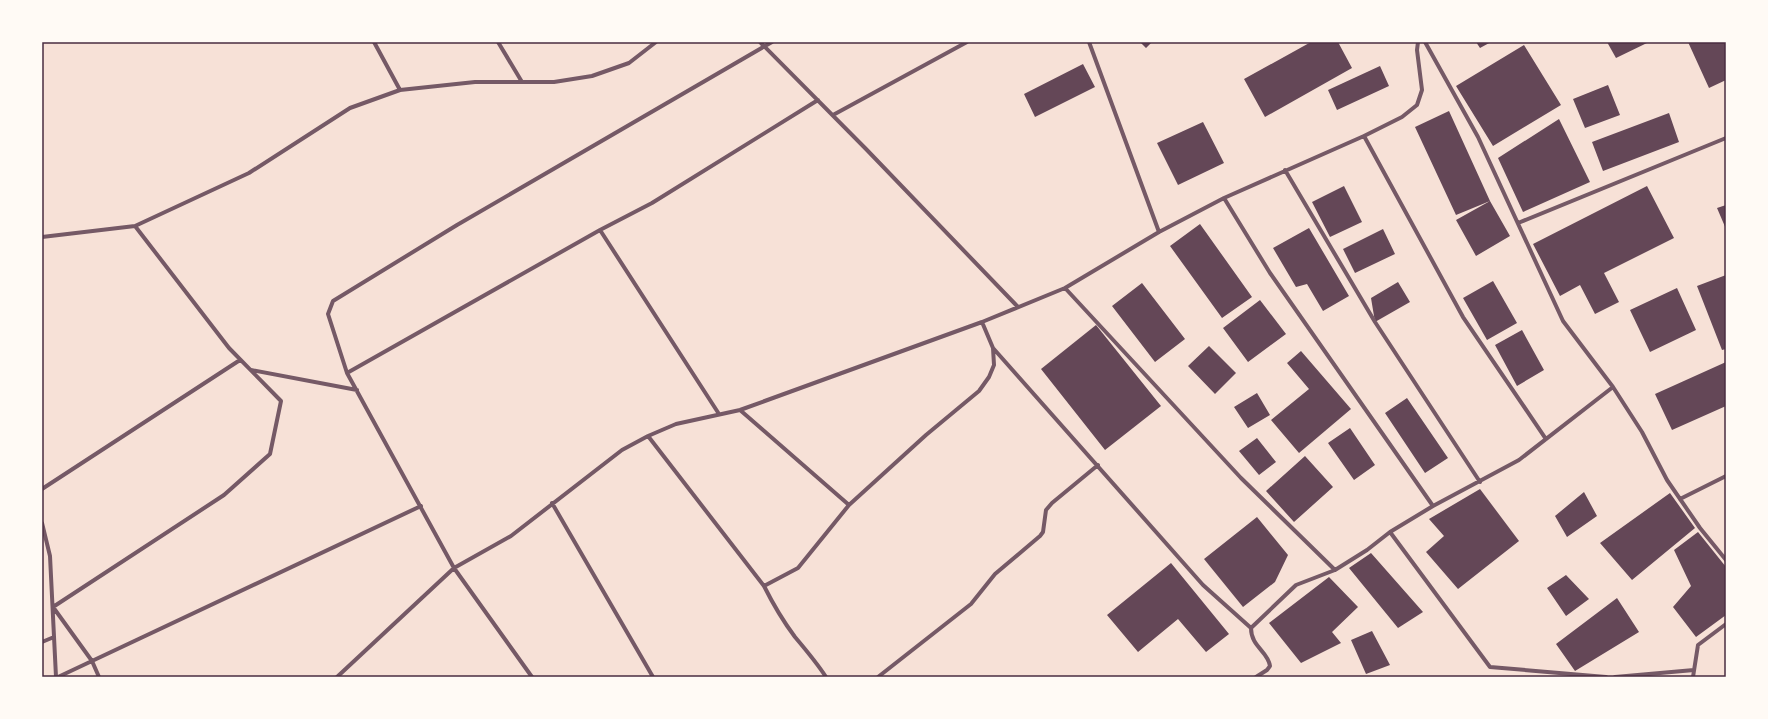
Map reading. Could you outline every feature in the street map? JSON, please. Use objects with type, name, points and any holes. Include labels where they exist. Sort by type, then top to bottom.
[{"type":"street","points":[[374,42],[400,90]]},
{"type":"street","points":[[498,42],[522,82]]},
{"type":"street","points":[[42,237],[135,226],[249,172],[350,108],[400,90],[475,82],[554,82],[592,76],[629,63],[656,42]]},
{"type":"street","points":[[760,42],[833,115],[1018,307]]},
{"type":"street","points":[[532,677],[454,568],[347,373],[328,314],[333,301],[457,225],[772,42]]},
{"type":"street","points":[[833,115],[967,42]]},
{"type":"street","points":[[1089,42],[1159,232]]},
{"type":"street","points":[[337,677],[454,568],[511,536],[622,450],[648,436],[676,424],[740,410],[982,322],[1065,288],[1159,232],[1224,198],[1364,136],[1402,117],[1417,105],[1422,90],[1417,50],[1418,42]]},
{"type":"street","points":[[1425,42],[1478,137],[1563,321],[1613,387],[1642,432],[1667,480],[1726,560]]},
{"type":"street","points":[[347,373],[600,230],[652,203],[818,100]]},
{"type":"street","points":[[1364,136],[1463,317],[1546,439]]},
{"type":"street","points":[[1518,223],[1726,138]]},
{"type":"street","points":[[1285,170],[1379,329],[1480,482]]},
{"type":"street","points":[[1224,198],[1270,273],[1433,506]]},
{"type":"street","points":[[52,607],[224,495],[270,454],[281,401],[229,348],[135,226]]},
{"type":"street","points":[[600,230],[719,414]]},
{"type":"street","points":[[1065,288],[1241,478],[1335,570]]},
{"type":"street","points":[[982,322],[993,348],[1203,585],[1251,628]]},
{"type":"street","points":[[764,586],[798,568],[849,505],[926,435],[979,391],[989,377],[994,364],[993,348]]},
{"type":"street","points":[[42,488],[240,360]]},
{"type":"street","points":[[250,370],[357,390]]},
{"type":"street","points":[[1256,677],[1267,670],[1270,666],[1269,660],[1255,644],[1251,636],[1251,628],[1296,585],[1335,570],[1367,550],[1390,532],[1433,506],[1519,460],[1613,387]]},
{"type":"street","points":[[740,410],[849,505]]},
{"type":"street","points":[[648,436],[764,586],[775,607],[794,636],[816,660],[826,677]]},
{"type":"street","points":[[878,677],[971,604],[995,574],[1043,532],[1046,510],[1052,503],[1098,465]]},
{"type":"street","points":[[1680,499],[1726,476]]},
{"type":"street","points":[[552,503],[653,677]]},
{"type":"street","points":[[42,523],[44,538],[50,556],[57,677],[421,506]]},
{"type":"street","points":[[1390,532],[1490,667],[1606,677]]},
{"type":"street","points":[[52,607],[92,661],[99,677]]},
{"type":"street","points":[[1693,677],[1698,645],[1726,624]]},
{"type":"street","points":[[42,642],[54,637]]},
{"type":"street","points":[[1615,677],[1694,670]]},
{"type":"building","points":[[1140,42],[1152,42],[1146,48]]},
{"type":"building","points":[[1311,42],[1338,42],[1352,68],[1265,117],[1244,79]]},
{"type":"building","points":[[1476,42],[1491,42],[1480,48]]},
{"type":"building","points":[[1607,42],[1649,42],[1616,58]]},
{"type":"building","points":[[1688,42],[1726,42],[1726,80],[1709,88]]},
{"type":"building","points":[[1524,45],[1561,105],[1493,146],[1456,86]]},
{"type":"building","points":[[1083,64],[1095,87],[1035,117],[1024,94]]},
{"type":"building","points":[[1380,66],[1389,86],[1337,110],[1328,90]]},
{"type":"building","points":[[1608,85],[1620,115],[1585,128],[1573,99]]},
{"type":"building","points":[[1449,111],[1490,201],[1456,215],[1415,127]]},
{"type":"building","points":[[1669,113],[1679,142],[1603,171],[1592,142]]},
{"type":"building","points":[[1559,119],[1590,182],[1523,212],[1498,158]]},
{"type":"building","points":[[1203,122],[1224,163],[1178,185],[1157,143]]},
{"type":"building","points":[[1344,186],[1362,222],[1330,237],[1312,202]]},
{"type":"building","points":[[1647,186],[1674,238],[1604,273],[1619,302],[1595,314],[1580,285],[1560,296],[1533,244]]},
{"type":"building","points":[[1490,201],[1510,236],[1476,256],[1456,220]]},
{"type":"building","points":[[1726,205],[1726,229],[1717,208]]},
{"type":"building","points":[[1200,224],[1252,297],[1222,318],[1170,246]]},
{"type":"building","points":[[1309,228],[1349,296],[1323,311],[1307,284],[1296,287],[1273,248]]},
{"type":"building","points":[[1383,229],[1395,254],[1355,273],[1343,249]]},
{"type":"building","points":[[1726,275],[1726,349],[1722,350],[1697,286]]},
{"type":"building","points":[[1493,281],[1517,323],[1487,340],[1463,298]]},
{"type":"building","points":[[1398,282],[1410,302],[1375,322],[1371,298]]},
{"type":"building","points":[[1142,283],[1185,339],[1155,362],[1112,306]]},
{"type":"building","points":[[1677,288],[1696,330],[1650,352],[1630,310]]},
{"type":"building","points":[[1260,300],[1286,334],[1248,362],[1223,328]]},
{"type":"building","points":[[1096,325],[1161,406],[1105,450],[1041,369]]},
{"type":"building","points":[[1522,330],[1544,370],[1517,386],[1495,345]]},
{"type":"building","points":[[1209,346],[1236,373],[1215,394],[1188,366]]},
{"type":"building","points":[[1301,351],[1351,409],[1299,453],[1271,420],[1309,389],[1287,363]]},
{"type":"building","points":[[1726,362],[1726,406],[1672,430],[1655,394]]},
{"type":"building","points":[[1257,393],[1270,415],[1248,428],[1234,407]]},
{"type":"building","points":[[1407,398],[1448,458],[1425,473],[1385,413]]},
{"type":"building","points":[[1350,428],[1375,465],[1354,480],[1328,443]]},
{"type":"building","points":[[1257,438],[1276,462],[1259,475],[1239,451]]},
{"type":"building","points":[[1305,456],[1333,487],[1294,522],[1266,491]]},
{"type":"building","points":[[1480,489],[1519,541],[1458,589],[1426,552],[1444,536],[1429,519]]},
{"type":"building","points":[[1584,492],[1597,516],[1567,537],[1555,516]]},
{"type":"building","points":[[1670,493],[1695,528],[1632,580],[1600,543]]},
{"type":"building","points":[[1257,517],[1288,555],[1275,582],[1243,607],[1204,559]]},
{"type":"building","points":[[1698,532],[1726,567],[1726,615],[1696,637],[1673,607],[1691,586],[1674,550]]},
{"type":"building","points":[[1371,553],[1423,612],[1398,628],[1349,568]]},
{"type":"building","points":[[1171,563],[1229,634],[1206,652],[1178,619],[1138,652],[1107,615]]},
{"type":"building","points":[[1566,575],[1589,599],[1566,616],[1547,588]]},
{"type":"building","points":[[1329,577],[1358,607],[1332,632],[1341,643],[1301,663],[1269,623]]},
{"type":"building","points":[[1617,598],[1639,632],[1575,671],[1556,644]]},
{"type":"building","points":[[1372,631],[1390,665],[1366,674],[1351,640]]}]
